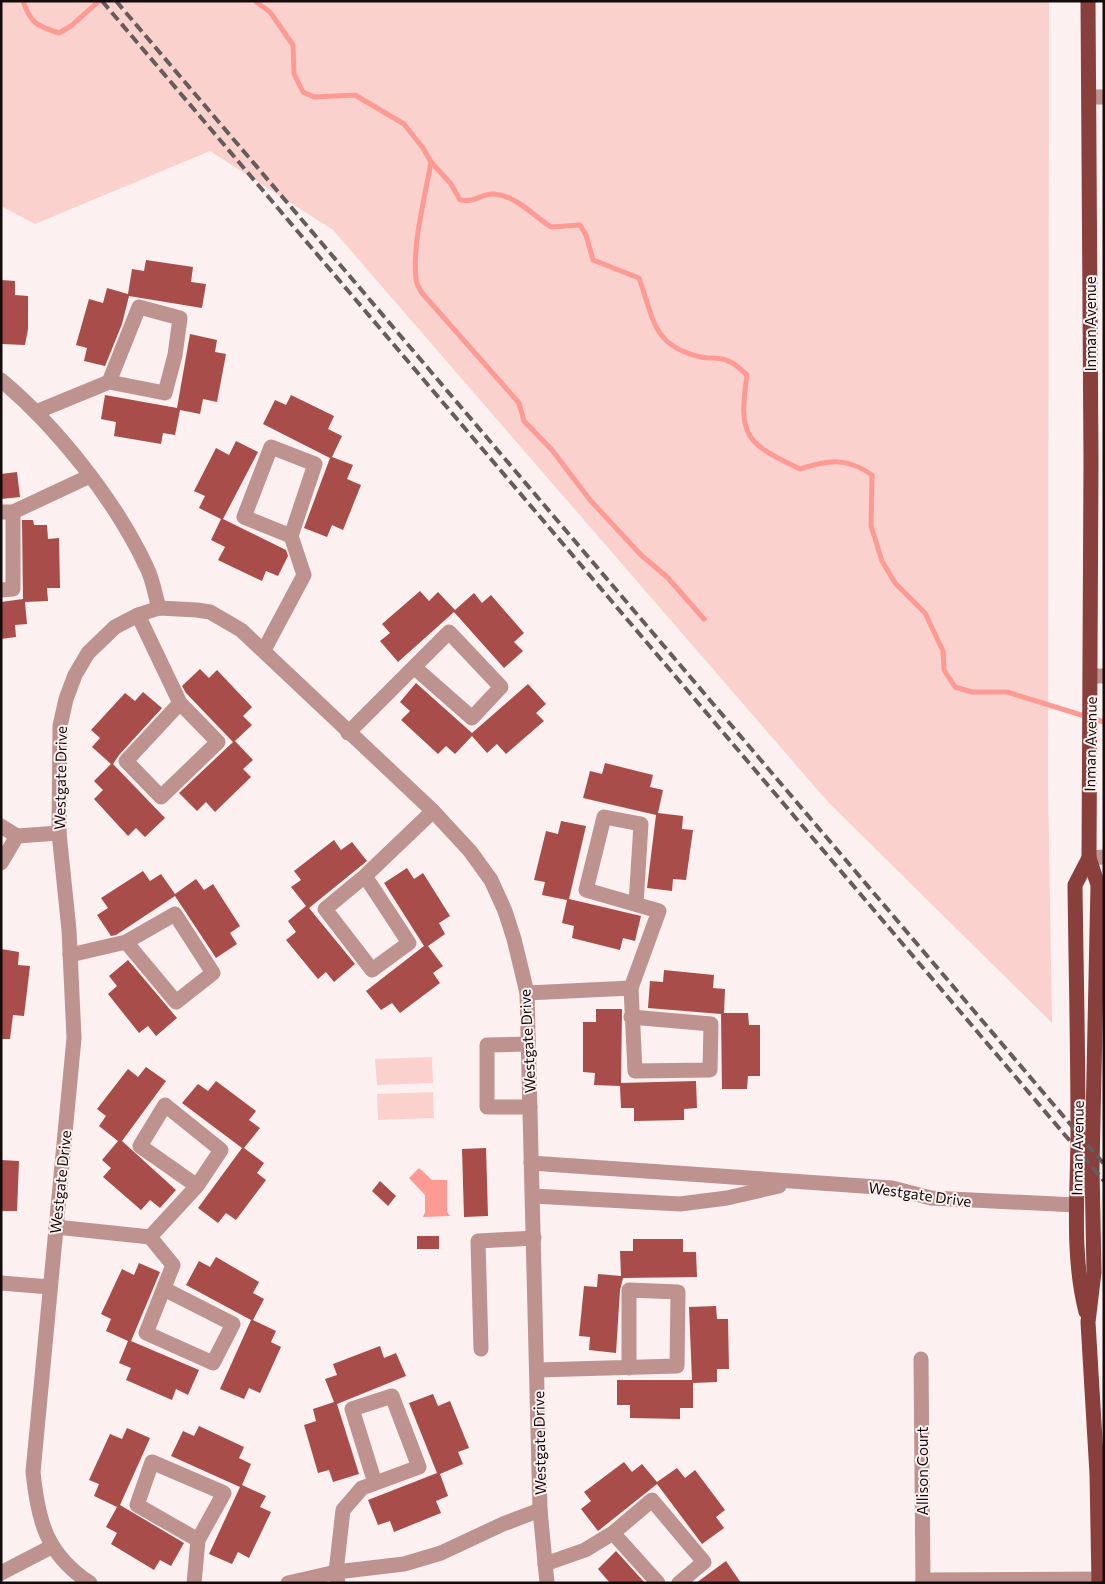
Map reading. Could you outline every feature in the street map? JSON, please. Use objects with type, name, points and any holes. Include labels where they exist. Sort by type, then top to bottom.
[{"type":"main road","name":"Inman Avenue","points":[[1088,1],[1096,97],[1097,676],[1090,708],[1089,760],[1098,885],[1092,1168],[1094,1272],[1088,1322]]},
{"type":"main road","name":"Inman Avenue","points":[[1096,858],[1075,885],[1078,1133],[1076,1205],[1079,1283],[1088,1322],[1098,1474],[1100,1580]]},
{"type":"street","points":[[36,412],[109,382],[165,393],[175,355],[180,318],[139,308],[109,382]]},
{"type":"street","points":[[1,380],[56,432],[90,476],[148,569],[159,608]]},
{"type":"street","points":[[264,650],[304,575],[291,536],[315,464],[271,447],[244,517],[291,536]]},
{"type":"street","points":[[1,590],[13,589],[7,512],[90,476]]},
{"type":"street","name":"Westgate Drive","points":[[90,1583],[51,1547],[41,1525],[35,1502],[33,1472],[74,1038],[70,954],[59,833],[60,726],[70,686],[81,664],[96,644],[116,627],[138,615],[159,608],[210,612],[241,630],[310,692],[348,733],[432,811],[470,852],[491,880],[514,939],[526,993],[533,1196],[540,1510],[547,1583]]},
{"type":"street","points":[[138,615],[180,703],[218,742],[162,797],[126,762],[180,703]]},
{"type":"street","points":[[348,733],[414,667],[449,632],[501,687],[472,718],[414,667]]},
{"type":"street","points":[[365,876],[409,943],[372,970],[325,909],[365,876],[432,811]]},
{"type":"street","points":[[631,1017],[711,1024],[710,1070],[635,1071],[631,1017],[631,988],[658,911],[586,890],[604,817],[641,824],[636,904]]},
{"type":"street","points":[[1,826],[17,836],[59,833]]},
{"type":"street","points":[[1,863],[17,836]]},
{"type":"street","points":[[70,954],[126,942],[175,914],[212,973],[176,1002],[126,942]]},
{"type":"street","points":[[526,993],[631,988]]},
{"type":"street","points":[[528,1044],[487,1045],[487,1107],[530,1107]]},
{"type":"street","points":[[150,1237],[197,1186],[221,1150],[165,1105],[140,1146],[197,1186]]},
{"type":"street","name":"Westgate Drive","points":[[531,1163],[794,1183],[892,1188],[931,1198],[971,1202],[1076,1205]]},
{"type":"street","name":"Westgate Drive","points":[[533,1196],[680,1204],[727,1198],[794,1183]]},
{"type":"street","points":[[56,1227],[150,1237],[173,1265],[146,1333],[212,1363],[233,1324],[164,1289]]},
{"type":"street","points":[[481,1349],[478,1240],[534,1238]]},
{"type":"street","points":[[1,1283],[50,1287]]},
{"type":"street","points":[[537,1370],[629,1368],[677,1366],[678,1292],[629,1290],[629,1368]]},
{"type":"street","name":"Allison Court","points":[[922,1359],[923,1581]]},
{"type":"street","points":[[337,1577],[343,1510],[362,1488],[419,1467],[392,1396],[352,1409],[375,1483]]},
{"type":"street","points":[[194,1583],[198,1540],[224,1493],[152,1462],[137,1505],[198,1540]]},
{"type":"street","points":[[546,1564],[585,1550],[613,1533],[652,1500],[704,1562],[679,1583]]},
{"type":"street","name":"Westgate Drive","points":[[288,1583],[337,1577],[430,1557],[503,1524],[540,1510]]},
{"type":"street","points":[[613,1533],[658,1583]]},
{"type":"street","points":[[1,1573],[51,1547]]},
{"type":"street","points":[[923,1581],[1100,1580]]},
{"type":"shaded area","points":[[1,1],[1049,1],[1048,788],[1052,1023],[828,802],[333,230],[210,151],[35,224],[1,206]]},
{"type":"shaded area","points":[[432,1057],[433,1083],[377,1085],[375,1059]]},
{"type":"shaded area","points":[[433,1092],[434,1118],[378,1120],[377,1094]]},
{"type":"shaded area","points":[[419,1168],[432,1180],[447,1180],[447,1212],[450,1216],[423,1217],[425,1212],[425,1195],[409,1178]]},
{"type":"building","points":[[146,260],[193,267],[191,282],[206,284],[202,308],[129,296],[122,324],[105,366],[84,361],[87,348],[76,345],[89,299],[103,303],[107,288],[128,294],[132,269],[144,271]]},
{"type":"building","points":[[1,280],[15,281],[15,295],[28,296],[28,329],[25,345],[1,344]]},
{"type":"building","points":[[190,334],[217,340],[215,352],[226,354],[217,402],[203,399],[200,414],[180,410],[175,435],[163,433],[161,444],[114,436],[116,422],[101,419],[105,395],[177,408]]},
{"type":"building","points":[[291,395],[334,416],[328,429],[342,436],[332,457],[353,465],[347,479],[361,485],[343,530],[332,525],[327,537],[304,528],[330,458],[263,424],[275,400],[286,405]]},
{"type":"building","points":[[236,441],[258,452],[223,519],[286,550],[288,556],[278,576],[266,571],[262,581],[218,560],[225,547],[211,540],[221,519],[199,508],[205,496],[194,491],[216,448],[229,455]]},
{"type":"building","points":[[17,472],[20,497],[1,499],[1,474]]},
{"type":"building","points":[[22,520],[33,520],[34,525],[47,525],[48,539],[59,538],[60,588],[47,588],[48,601],[25,602],[27,624],[15,625],[16,637],[1,639],[1,602],[23,599]]},
{"type":"building","points":[[420,591],[429,601],[438,592],[455,610],[474,593],[482,603],[491,595],[524,633],[514,642],[523,651],[504,668],[454,612],[398,662],[380,641],[390,633],[382,624]]},
{"type":"building","points":[[200,669],[209,678],[217,670],[252,707],[243,716],[252,725],[235,741],[253,760],[243,769],[251,777],[215,812],[206,802],[197,811],[179,793],[233,742],[186,693],[182,686]]},
{"type":"building","points":[[416,683],[472,733],[528,684],[546,704],[536,713],[544,721],[506,754],[497,744],[487,753],[472,736],[455,754],[446,746],[438,754],[401,720],[410,711],[400,702]]},
{"type":"building","points":[[143,692],[162,708],[113,764],[165,818],[145,837],[136,828],[128,836],[94,799],[103,790],[94,781],[111,764],[92,747],[100,738],[91,730],[125,693],[135,701]]},
{"type":"building","points":[[605,763],[653,775],[650,787],[663,790],[658,813],[683,816],[682,829],[693,830],[686,880],[673,879],[672,891],[647,888],[656,815],[583,798],[590,771],[602,774]]},
{"type":"building","points":[[561,821],[586,826],[569,899],[641,916],[635,941],[623,938],[620,950],[572,938],[574,926],[562,923],[567,900],[542,895],[545,882],[534,880],[546,831],[558,834]]},
{"type":"building","points":[[334,840],[341,850],[352,842],[367,861],[309,908],[355,964],[334,982],[326,972],[318,979],[286,940],[296,932],[288,921],[306,906],[291,887],[301,880],[294,871]]},
{"type":"building","points":[[407,868],[414,879],[423,873],[450,916],[439,923],[445,934],[428,946],[443,966],[433,973],[440,983],[400,1013],[392,1003],[381,1010],[366,991],[424,946],[384,883]]},
{"type":"building","points":[[143,871],[150,881],[161,874],[175,894],[196,879],[204,890],[213,884],[240,926],[230,933],[237,944],[216,958],[175,896],[116,935],[111,936],[97,915],[108,908],[101,898]]},
{"type":"building","points":[[1,949],[19,952],[18,965],[30,966],[24,1016],[13,1015],[10,1039],[1,1039]]},
{"type":"building","points":[[128,960],[177,1018],[156,1036],[148,1026],[139,1033],[108,994],[117,986],[109,976]]},
{"type":"building","points":[[664,970],[714,975],[713,988],[725,989],[724,1013],[748,1013],[749,1025],[760,1025],[760,1076],[748,1076],[747,1089],[722,1089],[721,1014],[648,1008],[650,981],[663,982]]},
{"type":"building","points":[[596,1009],[622,1009],[621,1083],[696,1081],[697,1108],[684,1109],[684,1120],[634,1121],[634,1108],[621,1108],[620,1086],[594,1085],[595,1073],[583,1072],[583,1022],[596,1022]]},
{"type":"building","points":[[146,1067],[166,1081],[122,1141],[176,1190],[160,1208],[150,1200],[141,1210],[103,1177],[111,1168],[102,1160],[118,1141],[99,1126],[106,1116],[97,1109],[128,1069],[138,1077]]},
{"type":"building","points":[[216,1081],[256,1111],[249,1120],[260,1128],[244,1148],[264,1163],[257,1173],[266,1180],[236,1220],[226,1213],[218,1223],[198,1208],[242,1148],[182,1103],[198,1084],[208,1091]]},
{"type":"building","points":[[486,1148],[488,1216],[464,1217],[462,1149]]},
{"type":"building","points":[[1,1160],[19,1161],[17,1211],[1,1211]]},
{"type":"building","points":[[380,1181],[396,1196],[388,1206],[372,1191]]},
{"type":"building","points":[[417,1236],[439,1236],[439,1249],[417,1249]]},
{"type":"building","points":[[633,1239],[683,1239],[683,1252],[696,1252],[697,1277],[623,1278],[620,1290],[616,1353],[589,1350],[590,1337],[579,1336],[584,1286],[597,1287],[598,1274],[621,1276],[620,1251],[633,1251]]},
{"type":"building","points":[[216,1257],[259,1282],[253,1293],[264,1299],[253,1320],[276,1331],[271,1342],[281,1347],[260,1393],[249,1388],[244,1399],[220,1389],[251,1320],[186,1285],[199,1261],[210,1267]]},
{"type":"building","points":[[139,1263],[160,1272],[131,1341],[199,1370],[188,1395],[176,1389],[172,1400],[126,1380],[131,1368],[119,1363],[128,1341],[106,1331],[111,1319],[101,1314],[122,1269],[134,1275]]},
{"type":"building","points":[[716,1306],[717,1319],[728,1319],[729,1369],[717,1369],[717,1382],[693,1383],[693,1408],[680,1408],[680,1419],[630,1418],[630,1405],[617,1405],[617,1380],[692,1380],[689,1307]]},
{"type":"building","points":[[380,1346],[384,1358],[396,1353],[406,1376],[337,1404],[359,1474],[333,1482],[329,1470],[318,1473],[304,1425],[316,1421],[313,1409],[334,1402],[325,1379],[337,1375],[333,1364]]},
{"type":"building","points":[[433,1394],[438,1406],[450,1401],[469,1448],[458,1452],[463,1464],[440,1474],[448,1496],[436,1501],[441,1513],[394,1532],[390,1521],[378,1525],[368,1500],[437,1473],[409,1403]]},
{"type":"building","points":[[199,1426],[244,1447],[239,1458],[251,1464],[242,1485],[266,1496],[260,1507],[271,1512],[249,1558],[238,1552],[232,1564],[209,1554],[240,1487],[171,1456],[183,1431],[194,1436]]},
{"type":"building","points":[[127,1428],[150,1438],[120,1505],[184,1543],[171,1566],[160,1560],[154,1570],[111,1544],[117,1533],[106,1527],[117,1507],[94,1496],[99,1484],[89,1480],[110,1434],[122,1439]]},
{"type":"building","points":[[624,1462],[632,1472],[642,1464],[657,1482],[677,1468],[685,1478],[695,1470],[725,1510],[716,1517],[724,1528],[702,1544],[657,1484],[598,1531],[581,1509],[591,1501],[584,1492]]},
{"type":"building","points":[[616,1551],[645,1583],[610,1583],[598,1569]]},
{"type":"building","points":[[726,1561],[741,1583],[696,1583]]},
{"type":"waterway","points":[[23,1],[29,15],[36,23],[59,33],[71,26],[99,1]]},
{"type":"waterway","points":[[255,1],[270,12],[293,45],[294,74],[303,92],[314,97],[355,95],[404,124],[423,148],[431,162],[451,184],[460,200],[465,201],[494,194],[517,202],[551,227],[580,225],[586,235],[593,260],[639,278],[652,318],[664,338],[673,346],[685,352],[731,362],[747,375],[744,395],[745,425],[749,435],[767,452],[800,469],[828,462],[837,462],[854,465],[872,475],[871,526],[882,561],[895,583],[925,613],[943,651],[944,670],[955,687],[972,692],[1007,692],[1104,722]]},
{"type":"waterway","points":[[431,162],[416,251],[417,285],[519,403],[524,421],[552,450],[590,500],[641,555],[667,577],[704,619]]},
{"type":"railway","points":[[102,1],[1104,1181]]},
{"type":"railway","points":[[116,1],[1104,1164]]}]
